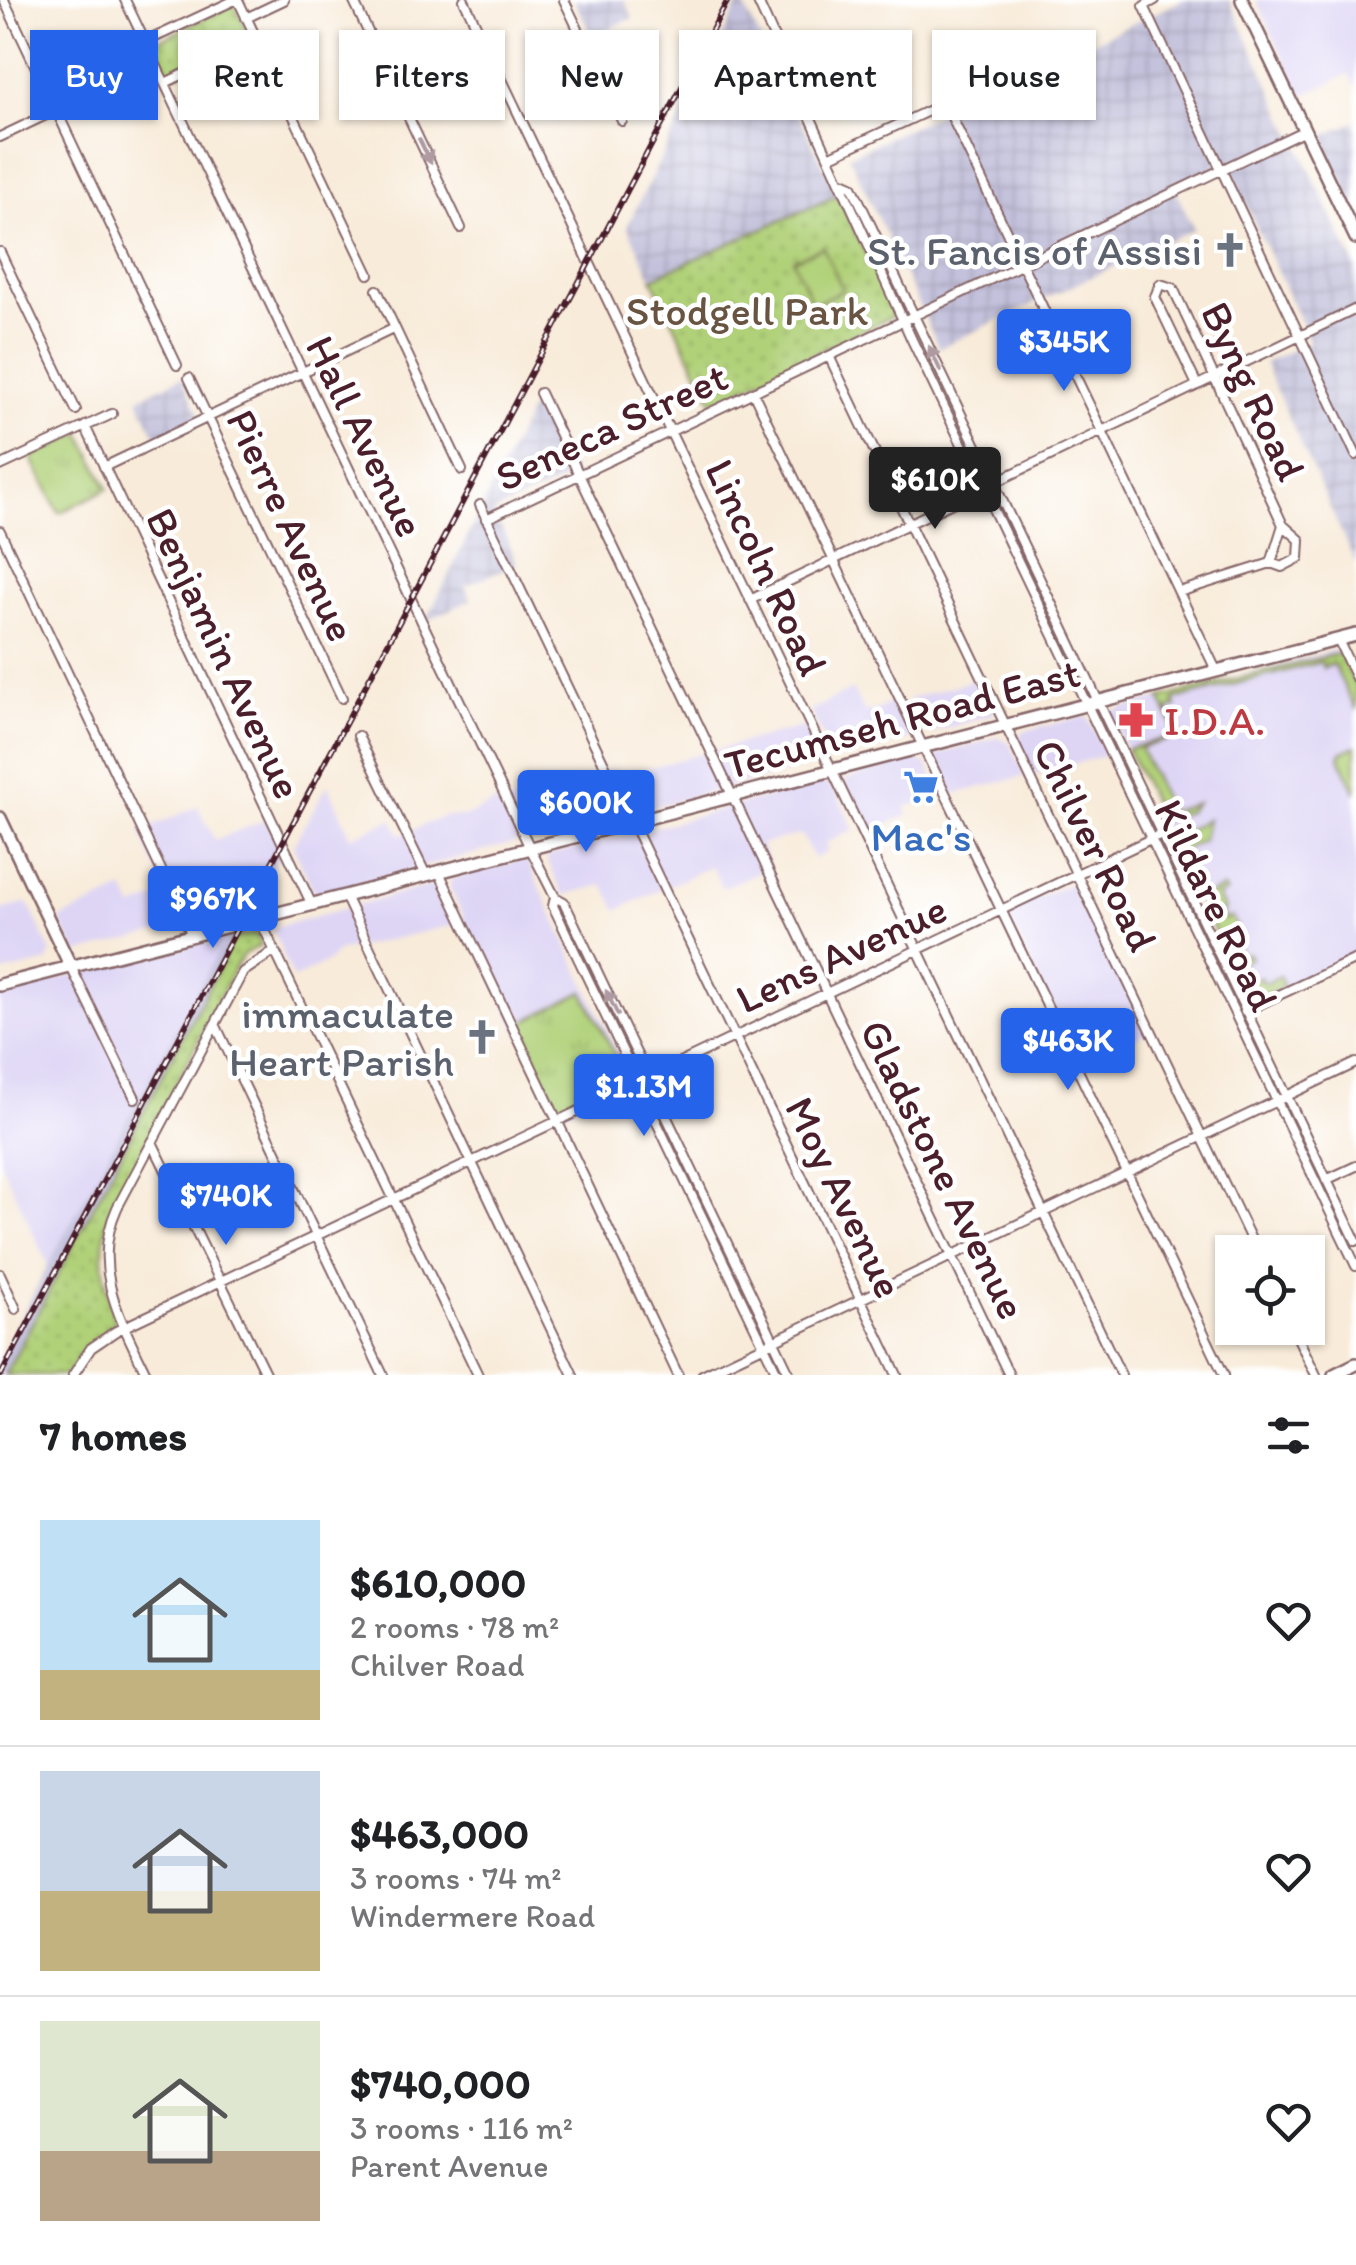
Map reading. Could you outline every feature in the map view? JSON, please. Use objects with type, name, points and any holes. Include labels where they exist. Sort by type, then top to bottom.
[{"type":"main road","points":[[1242,0],[1356,238]]},
{"type":"main road","name":"Tecumseh Road East","points":[[0,985],[1356,635]]},
{"type":"main road","points":[[0,818],[71,966]]},
{"type":"main road","points":[[1334,1375],[1356,1364]]},
{"type":"street","points":[[4,0],[30,55]]},
{"type":"street","name":"Hall Avenue","points":[[125,0],[139,30]]},
{"type":"street","points":[[158,36],[236,0],[252,30]]},
{"type":"street","points":[[246,18],[284,0]]},
{"type":"street","points":[[352,0],[461,228]]},
{"type":"street","name":"Lincoln Road","points":[[464,0],[1121,1375]]},
{"type":"street","points":[[564,0],[622,122]]},
{"type":"street","name":"Kildare Road","points":[[757,0],[983,488],[1161,834],[1241,1013]]},
{"type":"street","points":[[1155,0],[1144,6],[1356,455]]},
{"type":"street","name":"Hall Avenue","points":[[158,69],[530,848],[555,896],[564,902],[790,1375]]},
{"type":"street","points":[[165,83],[178,77]]},
{"type":"street","points":[[831,156],[946,103],[1216,670]]},
{"type":"street","points":[[0,137],[35,120]]},
{"type":"street","points":[[61,120],[177,365]]},
{"type":"street","points":[[296,120],[369,274]]},
{"type":"street","name":"Seneca Street","points":[[486,519],[1304,130]]},
{"type":"street","name":"Kildare Road","points":[[843,182],[852,186],[1033,564],[1152,838],[1282,1098],[1356,1266]]},
{"type":"street","points":[[0,252],[76,410]]},
{"type":"street","name":"Byng Road","points":[[1179,592],[1271,563],[1282,567],[1300,558],[1300,540],[1283,525],[1173,288],[1160,284],[1155,297],[1197,386]]},
{"type":"street","points":[[377,290],[462,470]]},
{"type":"street","points":[[750,600],[1356,309]]},
{"type":"street","points":[[104,467],[396,328]]},
{"type":"street","name":"Chilver Road","points":[[830,356],[1249,1235]]},
{"type":"street","name":"Pierre Avenue","points":[[189,378],[342,698]]},
{"type":"street","points":[[753,392],[1224,1375]]},
{"type":"street","name":"Gladstone Avenue","points":[[540,393],[1009,1375]]},
{"type":"street","points":[[0,466],[112,414]]},
{"type":"street","name":"Benjamin Avenue","points":[[85,426],[312,904]]},
{"type":"street","name":"Moy Avenue","points":[[480,505],[897,1375]]},
{"type":"street","name":"Byng Road","points":[[1271,563],[1283,525]]},
{"type":"street","points":[[0,531],[192,936]]},
{"type":"street","points":[[1023,570],[1033,564]]},
{"type":"street","points":[[1338,640],[1356,678]]},
{"type":"street","points":[[358,736],[557,1122],[678,1375]]},
{"type":"street","name":"Lens Avenue","points":[[73,1375],[91,1348],[124,1328],[1161,834]]},
{"type":"street","points":[[345,896],[573,1375]]},
{"type":"street","name":"Hall Avenue","points":[[555,896],[552,906],[778,1375]]},
{"type":"street","points":[[259,918],[478,1375]]},
{"type":"street","points":[[146,1375],[112,1301],[108,1236],[152,1142],[243,972],[274,950]]},
{"type":"street","points":[[1241,1013],[1356,959]]},
{"type":"street","points":[[71,966],[135,1098]]},
{"type":"street","points":[[214,1024],[384,1375]]},
{"type":"street","points":[[702,1375],[1356,1063]]},
{"type":"street","points":[[152,1142],[266,1375]]},
{"type":"street","points":[[1322,1182],[1356,1166]]},
{"type":"street","name":"Kildare Road","points":[[1322,1182],[1356,1241]]},
{"type":"street","points":[[0,1274],[16,1309]]},
{"type":"street","points":[[1301,1345],[1316,1375]]},
{"type":"shaded area","points":[[574,0],[624,0],[633,18],[606,30],[589,30]]},
{"type":"shaded area","points":[[741,0],[756,30],[726,30]]},
{"type":"shaded area","points":[[1183,0],[1229,0],[1356,267],[1356,565],[1264,363],[1310,342],[1227,163],[1173,186],[1194,229],[939,348],[849,156],[932,117],[1096,120],[1096,41]]},
{"type":"shaded area","points":[[1256,0],[1356,0],[1356,88],[1349,74],[1302,96]]},
{"type":"shaded area","points":[[680,120],[801,120],[838,195],[652,278],[627,226]]},
{"type":"shaded area","points":[[1356,121],[1356,211],[1321,137]]},
{"type":"shaded area","points":[[182,377],[200,417],[157,439],[138,398]]},
{"type":"shaded area","points":[[535,399],[574,475],[494,512],[517,563],[465,586],[471,600],[426,621]]},
{"type":"shaded area","points":[[1338,649],[1356,687],[1356,954],[1253,1004],[1246,1003],[1109,712]]},
{"type":"shaded area","points":[[977,679],[994,714],[927,734],[909,699]]},
{"type":"shaded area","points":[[852,689],[864,711],[875,711],[895,700],[912,738],[834,759],[810,711]]},
{"type":"shaded area","points":[[1087,716],[1107,755],[1033,775],[1018,744],[1021,732]]},
{"type":"shaded area","points":[[805,726],[821,763],[315,895],[293,845],[328,784],[351,837],[392,819],[400,835],[445,816],[464,817],[502,800],[505,805],[552,785],[569,786],[613,768],[618,776]]},
{"type":"shaded area","points":[[998,737],[1010,743],[1025,776],[950,795],[935,756]]},
{"type":"shaded area","points":[[914,759],[927,765],[943,797],[905,807],[908,815],[872,831],[866,817],[860,819],[844,780]]},
{"type":"shaded area","points":[[821,783],[834,787],[854,830],[825,843],[828,851],[814,859],[801,834],[761,844],[770,867],[722,888],[711,866],[617,910],[604,885],[563,895],[547,860],[548,856]]},
{"type":"shaded area","points":[[198,806],[215,840],[267,819],[277,844],[240,911],[76,954],[59,919],[124,890],[134,908],[167,894],[140,832]]},
{"type":"shaded area","points":[[277,844],[281,851],[235,940],[5,1375],[0,1375],[0,1359],[48,1265]]},
{"type":"shaded area","points":[[521,860],[528,862],[630,1079],[567,1112],[554,1107],[450,888],[451,879]]},
{"type":"shaded area","points":[[1074,882],[1148,1032],[1079,1065],[1008,917],[1009,910]]},
{"type":"shaded area","points":[[437,884],[458,924],[336,952],[329,961],[293,979],[272,928]]},
{"type":"shaded area","points":[[28,903],[51,952],[48,962],[0,974],[0,910]]},
{"type":"shaded area","points":[[230,936],[48,1265],[0,1161],[0,994]]},
{"type":"green space","points":[[234,4],[247,30],[180,30]]},
{"type":"green space","points":[[178,31],[178,73],[168,78],[158,58],[158,41]]},
{"type":"green space","name":"Stodgell Park","points":[[838,195],[895,315],[713,403],[652,278]]},
{"type":"green space","points":[[823,247],[843,290],[813,304],[793,260]]},
{"type":"green space","points":[[81,433],[108,489],[59,513],[31,457]]},
{"type":"green space","points":[[1340,653],[1356,687],[1356,710],[1333,664],[1323,668],[1321,662],[1174,700],[1176,707],[1168,710],[1181,736],[1140,748],[1170,812],[1196,803],[1188,812],[1162,821],[1127,749],[1177,735],[1160,698]]},
{"type":"green space","points":[[1356,746],[1356,793],[1340,753]]},
{"type":"green space","points":[[1207,819],[1203,840],[1182,851],[1195,880],[1190,881],[1171,839]]},
{"type":"green space","points":[[1198,886],[1204,897],[1223,888],[1226,892],[1218,896],[1225,910],[1221,912],[1225,920],[1232,917],[1242,938],[1236,942],[1242,956],[1248,953],[1251,958],[1241,963],[1250,981],[1260,977],[1264,984],[1280,976],[1283,987],[1248,1001],[1194,889]]},
{"type":"green space","points":[[258,933],[260,946],[244,954],[236,966],[110,1215],[103,1256],[115,1323],[84,1350],[68,1375],[5,1375],[235,937]]},
{"type":"green space","points":[[583,992],[627,1078],[560,1110],[519,1024]]},
{"type":"railway","points":[[1,1375],[728,0]]},
{"type":"place","name":"St. Fancis of Assisi","points":[[1230,250]]},
{"type":"place","name":"I.D.A.","points":[[1136,720]]},
{"type":"place","name":"Mac's","points":[[921,787]]},
{"type":"place","name":"immaculate Heart Parish","points":[[482,1037]]}]
